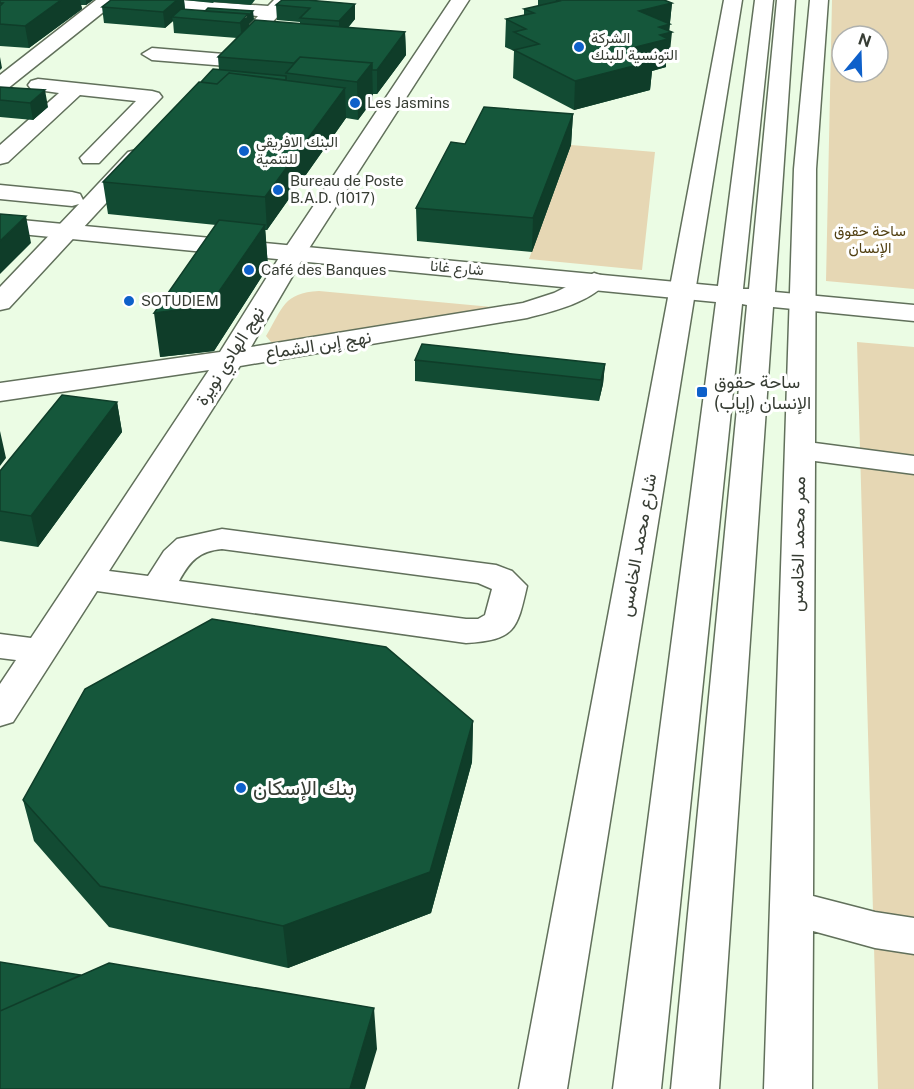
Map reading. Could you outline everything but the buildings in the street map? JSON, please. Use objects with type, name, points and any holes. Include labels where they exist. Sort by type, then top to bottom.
[{"type":"street","points":[[0,85],[9,69],[107,0],[278,6]]},
{"type":"street","name":"نهج الهادي نويرة","points":[[0,713],[230,359],[383,98],[415,48],[460,0]]},
{"type":"street","name":"شارع محمد الخامس","points":[[543,1089],[733,0]]},
{"type":"street","points":[[638,1089],[764,0]]},
{"type":"street","points":[[695,1089],[786,0]]},
{"type":"street","name":"ممر محمد الخامس","points":[[788,1089],[805,169],[819,0]]},
{"type":"street","points":[[205,82],[278,6]]},
{"type":"street","points":[[249,36],[273,38]]},
{"type":"street","points":[[152,54],[227,60]]},
{"type":"street","points":[[38,85],[152,97],[91,158]]},
{"type":"street","points":[[0,157],[75,89]]},
{"type":"street","points":[[0,302],[153,139]]},
{"type":"street","points":[[0,192],[72,199]]},
{"type":"street","name":"شارع غانا","points":[[0,225],[762,297],[914,314]]},
{"type":"street","name":"نهج إبن الشماع","points":[[0,392],[230,359],[527,310],[563,299],[594,281]]},
{"type":"street","points":[[800,450],[914,465]]},
{"type":"street","points":[[87,579],[158,589],[466,631],[485,630],[501,621],[510,586],[484,573],[222,538],[199,540],[185,547],[168,568],[158,589]]},
{"type":"street","points":[[0,646],[40,651]]},
{"type":"street","points":[[790,908],[875,930],[914,936]]},
{"type":"green space","name":"ساحة حقوق الإنسان","points":[[832,0],[914,0],[914,289],[826,281],[830,84],[890,84],[890,24],[831,24]]},
{"type":"green space","points":[[571,145],[655,152],[642,270],[529,259]]},
{"type":"green space","points":[[319,291],[492,307],[488,315],[282,345],[271,342],[266,336],[285,304],[298,295]]},
{"type":"green space","points":[[857,342],[914,347],[914,1089],[878,1089]]},
{"type":"place","name":"الشركة التونسية للبنك","points":[[579,47]]},
{"type":"place","name":"Les Jasmins","points":[[355,103]]},
{"type":"place","name":"البنك الافريقي للتنمية","points":[[244,151]]},
{"type":"place","name":"Bureau de Poste B.A.D. (1017)","points":[[278,190]]},
{"type":"place","name":"Café des Banques","points":[[249,270]]},
{"type":"place","name":"SOTUDIEM","points":[[129,301]]},
{"type":"place","name":"ساحة حقوق الإنسان (إياب)","points":[[702,392]]},
{"type":"place","name":"بنك الإسكان","points":[[241,788]]}]
